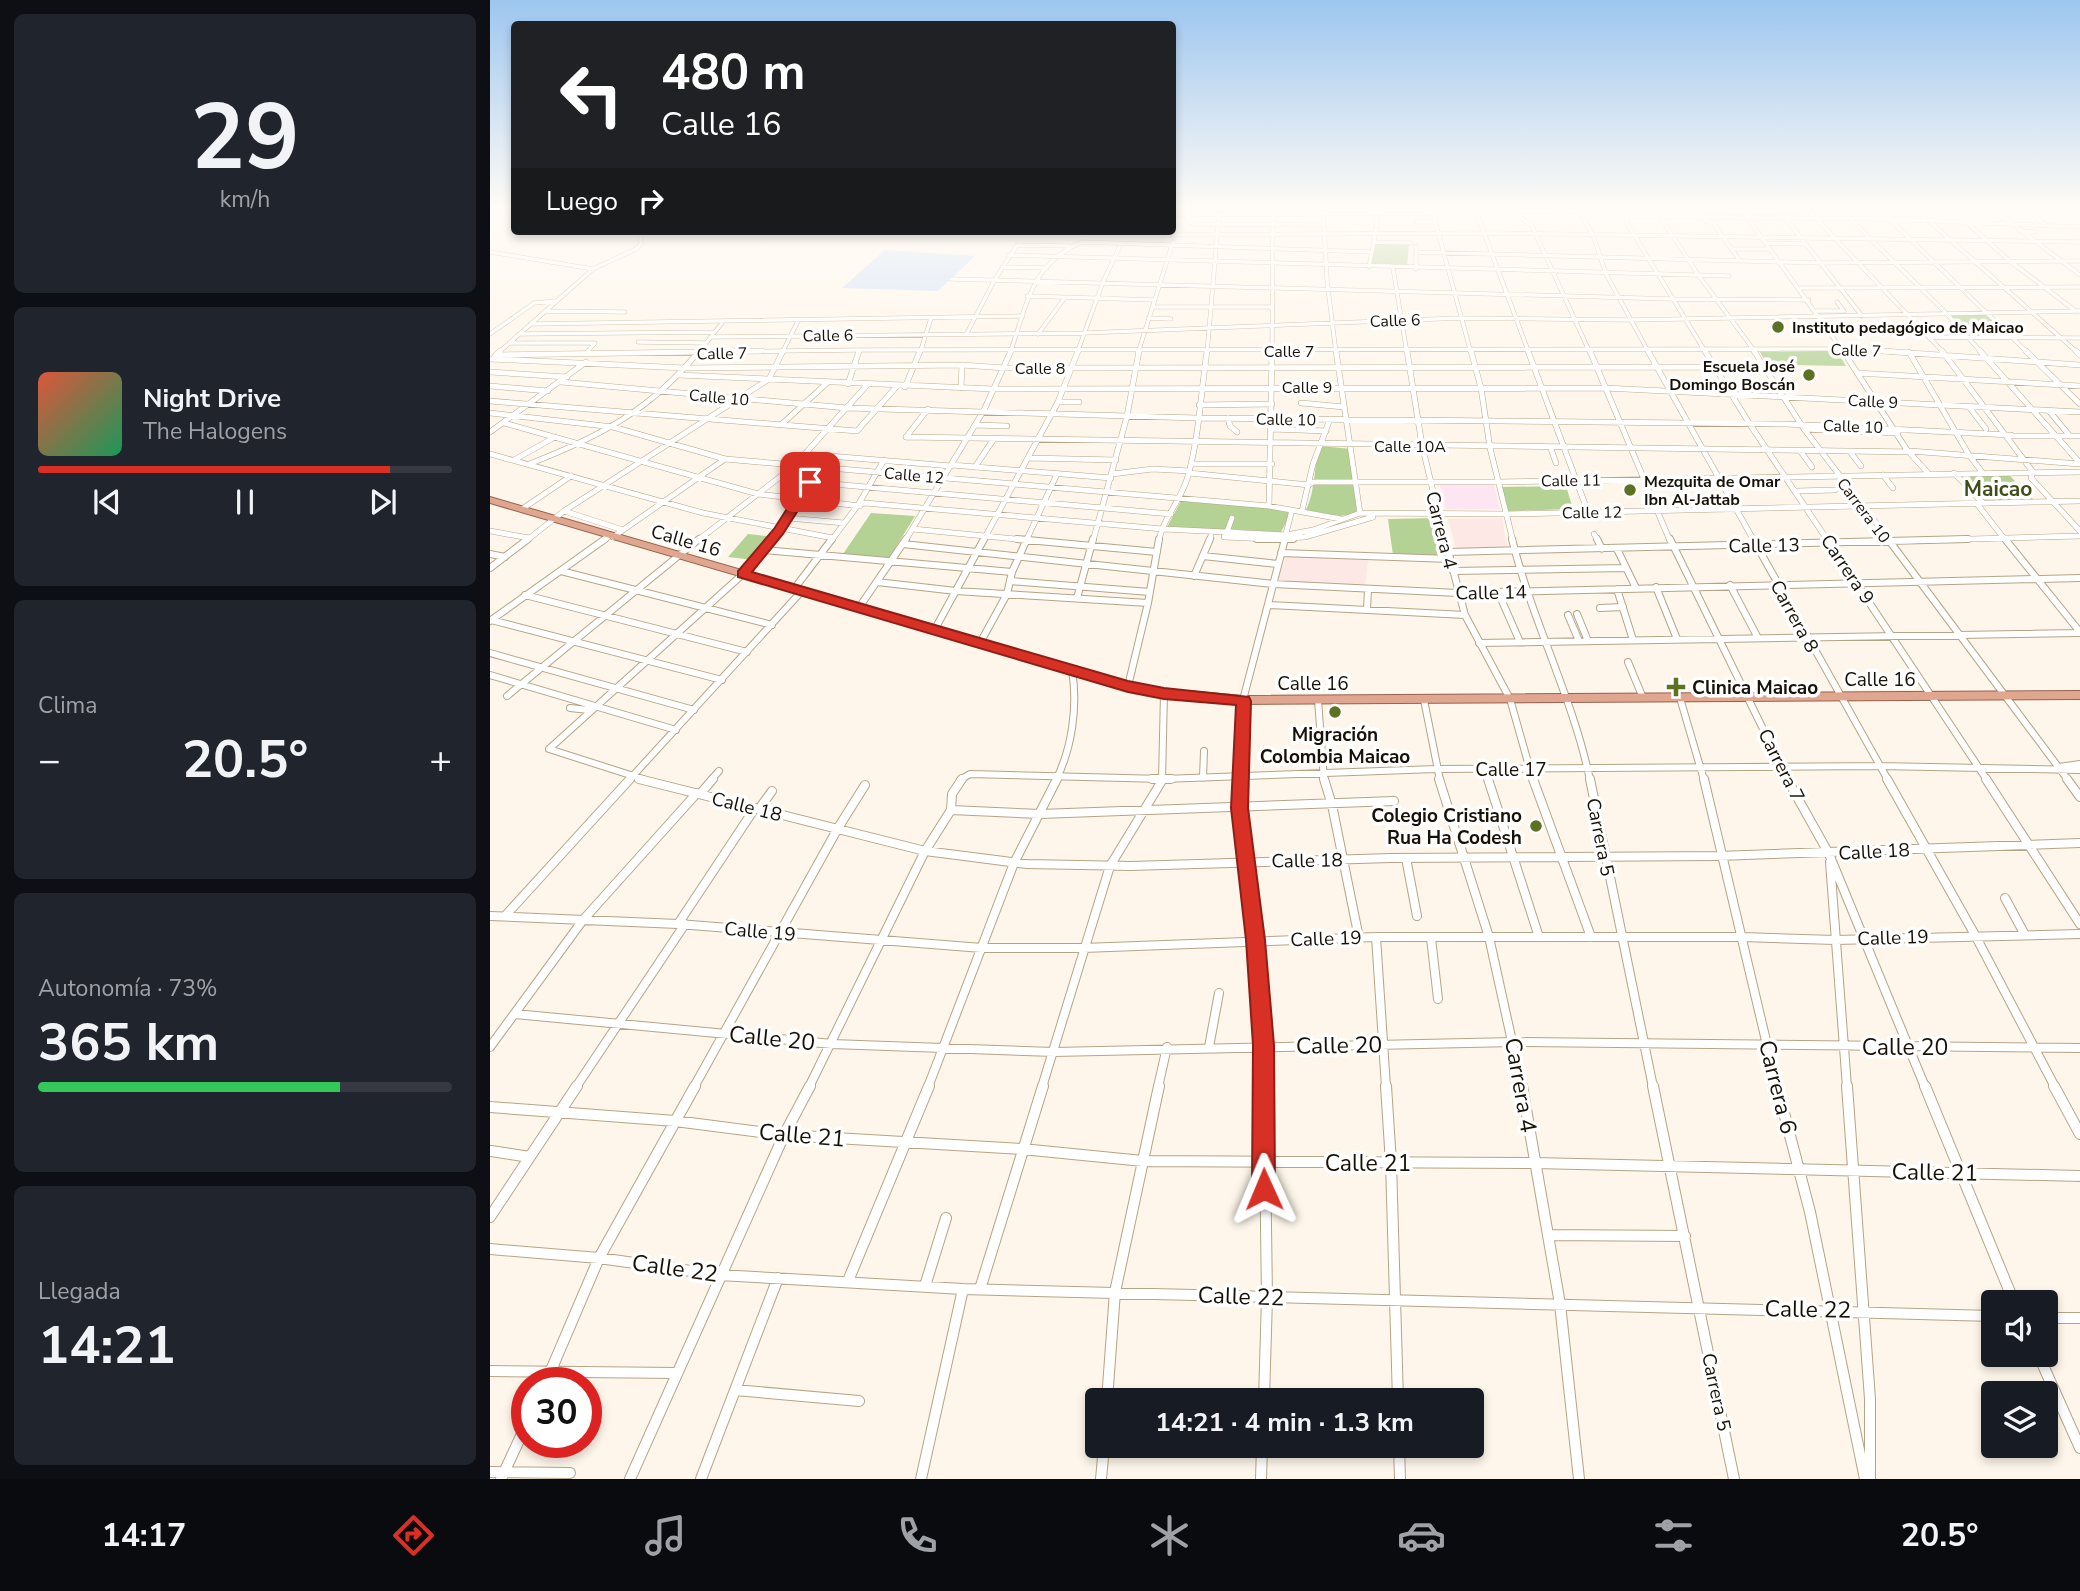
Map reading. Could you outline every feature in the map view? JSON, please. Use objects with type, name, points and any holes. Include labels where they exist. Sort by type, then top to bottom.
[{"type":"highway","name":"Calle 16","points":[[490,500],[559,515],[611,536],[678,556],[1128,686],[1164,694],[1243,701],[2080,695]]},
{"type":"street","points":[[493,357],[586,275]]},
{"type":"street","points":[[967,333],[997,275]]},
{"type":"street","points":[[858,609],[913,530],[984,410],[1005,368],[1027,296],[1041,275]]},
{"type":"street","points":[[935,629],[1064,390],[1106,275]]},
{"type":"street","points":[[1077,598],[1127,416],[1139,349],[1162,275]]},
{"type":"street","points":[[1128,686],[1148,603],[1161,531],[1181,498],[1190,470],[1211,327],[1213,275]]},
{"type":"street","points":[[1269,506],[1272,464],[1273,275]]},
{"type":"street","points":[[1326,275],[1345,419],[1353,446],[1360,513]]},
{"type":"street","name":"Carrera 4","points":[[1394,275],[1404,320],[1422,445],[1458,593],[1465,615],[1510,699],[1530,769],[1591,937]]},
{"type":"street","name":"Carrera 5","points":[[1449,275],[1481,388],[1490,447],[1520,570],[1547,642],[1588,769],[1734,1479]]},
{"type":"street","points":[[1501,275],[1588,512]]},
{"type":"street","name":"Carrera 7","points":[[1553,275],[1589,350],[1656,510],[1781,767],[1829,854],[1906,1046],[2009,1290]]},
{"type":"street","name":"Carrera 8","points":[[1607,275],[1975,935],[2080,1134]]},
{"type":"street","points":[[1633,275],[1729,276]]},
{"type":"street","points":[[1789,275],[1820,316],[1894,430],[1929,474]]},
{"type":"street","points":[[1829,275],[1862,316]]},
{"type":"street","points":[[1869,275],[1946,355],[2033,472],[2031,478],[2080,534]]},
{"type":"street","points":[[1907,275],[1947,314],[2080,464]]},
{"type":"street","points":[[1949,275],[2080,404]]},
{"type":"street","points":[[1991,275],[2080,355]]},
{"type":"street","points":[[2028,275],[2079,312]]},
{"type":"street","name":"Carrera 9","points":[[1659,276],[1704,350],[1718,367],[1749,423],[1893,636],[2080,925]]},
{"type":"street","name":"Carrera 10","points":[[1699,276],[1754,349],[1802,427],[1923,583],[2080,797]]},
{"type":"street","points":[[951,279],[1673,299],[1809,300]]},
{"type":"street","points":[[1800,288],[2080,287]]},
{"type":"street","points":[[1027,296],[1155,300]]},
{"type":"street","points":[[490,334],[534,303],[559,299]]},
{"type":"street","points":[[1038,334],[1064,299]]},
{"type":"street","points":[[1816,311],[1844,311],[1837,302]]},
{"type":"street","points":[[1152,307],[1273,307]]},
{"type":"street","points":[[545,311],[625,312]]},
{"type":"street","name":"Calle 6","points":[[710,337],[1084,333],[1515,317],[1630,320],[2079,312]]},
{"type":"street","points":[[530,324],[722,323],[1023,316]]},
{"type":"street","points":[[905,387],[918,365],[931,318]]},
{"type":"street","points":[[1148,318],[1171,319]]},
{"type":"street","points":[[848,384],[857,350],[876,320]]},
{"type":"street","points":[[490,568],[559,515],[769,379],[798,321]]},
{"type":"street","points":[[529,464],[581,444],[637,412],[679,375],[722,323]]},
{"type":"street","points":[[560,354],[592,324]]},
{"type":"street","points":[[625,353],[654,324]]},
{"type":"street","points":[[518,334],[715,332]]},
{"type":"street","points":[[586,353],[605,334]]},
{"type":"street","points":[[1930,337],[2080,338]]},
{"type":"street","points":[[638,342],[706,343]]},
{"type":"street","points":[[509,343],[595,343]]},
{"type":"street","name":"Calle 7","points":[[493,357],[516,354],[922,349],[1842,349],[1909,352],[2040,365],[2080,365]]},
{"type":"street","points":[[1909,352],[1969,455],[1982,472]]},
{"type":"street","points":[[490,432],[597,353]]},
{"type":"street","points":[[490,372],[516,354]]},
{"type":"street","name":"Calle 8","points":[[493,357],[507,360],[685,368],[918,365],[1005,368],[1765,368]]},
{"type":"street","points":[[961,388],[962,365]]},
{"type":"street","points":[[490,372],[568,377]]},
{"type":"street","points":[[1857,373],[2080,386]]},
{"type":"street","name":"Calle 9","points":[[679,375],[905,387],[1064,390],[1272,387],[1605,388],[2080,411]]},
{"type":"street","name":"Calle 10","points":[[561,382],[847,408],[1197,418],[1749,423],[2007,435]]},
{"type":"street","points":[[782,424],[828,382]]},
{"type":"street","points":[[507,696],[724,518],[794,467],[868,384]]},
{"type":"street","points":[[490,386],[548,391]]},
{"type":"street","points":[[490,401],[857,431],[897,386]]},
{"type":"street","points":[[1058,402],[1079,402]]},
{"type":"street","points":[[1301,403],[1344,407]]},
{"type":"street","points":[[1199,405],[1272,404]]},
{"type":"street","name":"Calle 9","points":[[1939,404],[1985,407]]},
{"type":"street","points":[[1969,407],[1986,429]]},
{"type":"street","name":"Calle 10A","points":[[928,409],[906,437],[967,440],[1121,440],[1272,446],[1565,448]]},
{"type":"street","name":"Calle 9","points":[[2031,409],[2080,411]]},
{"type":"street","points":[[2049,411],[2070,436]]},
{"type":"street","name":"Calle 12","points":[[490,413],[613,427],[725,459],[794,467],[1269,506],[1352,521],[1373,517],[1440,514]]},
{"type":"street","points":[[1228,418],[1230,426],[1237,432]]},
{"type":"street","points":[[1302,511],[1319,445],[1330,419]]},
{"type":"street","points":[[504,423],[758,494],[800,499],[1211,536],[1316,535],[1352,521]]},
{"type":"street","points":[[975,425],[1007,426]]},
{"type":"street","points":[[1272,429],[1325,431]]},
{"type":"street","points":[[2007,435],[2080,436]]},
{"type":"street","points":[[514,460],[555,437]]},
{"type":"street","points":[[975,467],[993,440]]},
{"type":"street","name":"Calle 10A","points":[[1490,447],[1910,451],[2080,464]]},
{"type":"street","points":[[1551,449],[1556,463]]},
{"type":"street","name":"Calle 10A","points":[[1767,450],[1910,451]]},
{"type":"street","points":[[1801,452],[1812,467]]},
{"type":"street","points":[[1850,452],[1861,466]]},
{"type":"street","points":[[490,454],[724,518],[779,531],[833,538]]},
{"type":"street","points":[[805,454],[1021,472],[1111,476],[1153,469],[1190,470],[1272,464]]},
{"type":"street","points":[[570,708],[592,707],[743,574],[779,531],[826,455]]},
{"type":"street","points":[[1224,466],[1226,456]]},
{"type":"street","points":[[1029,458],[1116,460]]},
{"type":"street","points":[[491,620],[725,459]]},
{"type":"street","points":[[505,916],[772,625],[858,505],[884,460]]},
{"type":"street","points":[[906,475],[915,463]]},
{"type":"street","name":"Calle 11","points":[[1190,470],[1271,484],[1309,485],[1313,482],[1431,483],[2080,472]]},
{"type":"street","points":[[1954,473],[2080,633]]},
{"type":"street","points":[[980,643],[1007,594],[1012,572],[1057,474]]},
{"type":"street","points":[[1883,475],[1893,488]]},
{"type":"street","points":[[522,509],[571,476]]},
{"type":"street","points":[[810,482],[1171,514]]},
{"type":"street","points":[[1796,491],[1835,490]]},
{"type":"street","name":"Calle 12","points":[[1342,519],[1360,513],[1508,514],[2080,501]]},
{"type":"street","points":[[1264,1388],[1267,1297],[1263,1162],[1264,1045],[1240,808],[1240,777],[1243,701],[1292,510]]},
{"type":"street","points":[[559,515],[623,530]]},
{"type":"street","points":[[1227,532],[1232,517]]},
{"type":"street","points":[[788,518],[844,523]]},
{"type":"street","points":[[1161,531],[1227,532],[1285,537],[1342,519]]},
{"type":"street","points":[[913,530],[1157,552]]},
{"type":"street","points":[[490,531],[529,538]]},
{"type":"street","points":[[1594,534],[1602,549]]},
{"type":"street","name":"Calle 13","points":[[1281,553],[1449,556],[1516,551],[1832,544],[2080,534]]},
{"type":"street","points":[[1195,576],[1211,536]]},
{"type":"street","name":"Calle 14","points":[[904,544],[1273,584],[1458,593],[2080,578]]},
{"type":"street","points":[[1617,549],[1636,588]]},
{"type":"street","points":[[764,550],[1012,572]]},
{"type":"street","points":[[490,554],[505,557]]},
{"type":"street","points":[[1203,556],[1278,564]]},
{"type":"street","points":[[1453,571],[1626,568]]},
{"type":"street","points":[[561,571],[772,625]]},
{"type":"street","points":[[1010,581],[1150,592]]},
{"type":"street","points":[[877,582],[956,591],[1148,603]]},
{"type":"street","points":[[1730,585],[1758,638]]},
{"type":"street","points":[[1656,587],[1677,639]]},
{"type":"street","points":[[1367,610],[1368,589]]},
{"type":"street","points":[[1617,589],[1633,640]]},
{"type":"street","points":[[1498,592],[1520,642]]},
{"type":"street","points":[[525,595],[747,652]]},
{"type":"street","points":[[1268,605],[1465,615]]},
{"type":"street","points":[[1600,608],[1623,607]]},
{"type":"street","points":[[1577,614],[1588,641]]},
{"type":"street","points":[[1568,615],[1579,641]]},
{"type":"street","points":[[491,620],[722,680]]},
{"type":"street","points":[[1479,643],[2080,633]]},
{"type":"street","points":[[490,653],[694,710]]},
{"type":"street","points":[[1628,662],[1643,698]]},
{"type":"street","points":[[848,1282],[944,1049],[1014,863],[1068,757],[1075,687],[1072,670]]},
{"type":"street","points":[[490,676],[676,730]]},
{"type":"street","points":[[981,1289],[1110,866],[1163,779],[1164,694]]},
{"type":"street","name":"Carrera 6","points":[[1680,698],[1703,769],[1725,856],[1767,1046],[1815,1234],[1828,1311],[1868,1479]]},
{"type":"street","points":[[1318,700],[1322,774],[1332,805],[1359,938]]},
{"type":"street","name":"Carrera 4","points":[[1424,700],[1436,769],[1489,937],[1514,1042],[1550,1235],[1580,1479]]},
{"type":"street","name":"Calle 18","points":[[592,707],[549,749],[632,777],[925,851],[967,859],[1110,866],[1341,859],[1829,854],[2028,843],[2080,843]]},
{"type":"street","points":[[1203,778],[1204,751]]},
{"type":"street","name":"Calle 17","points":[[2058,767],[2080,764]]},
{"type":"street","name":"Calle 17","points":[[951,810],[950,801],[964,775],[1163,779],[1436,769],[1879,766],[2080,769]]},
{"type":"street","points":[[1485,769],[1539,937]]},
{"type":"street","points":[[490,1047],[583,920],[719,771]]},
{"type":"street","points":[[553,1367],[599,1258],[838,828],[865,785]]},
{"type":"street","points":[[490,1217],[620,1024],[757,809],[772,791]]},
{"type":"street","points":[[630,1479],[719,1275],[784,1135],[832,1044],[925,851],[951,810],[1040,814],[1141,812],[1394,801]]},
{"type":"street","points":[[1829,854],[1870,1399],[1868,1479]]},
{"type":"street","points":[[1406,858],[1417,916]]},
{"type":"street","points":[[2005,898],[2025,934]]},
{"type":"street","name":"Calle 19","points":[[490,916],[682,924],[982,948],[1083,948],[1376,937],[1742,937],[1835,940],[2080,934]]},
{"type":"street","points":[[1376,937],[1391,1163],[1398,1388]]},
{"type":"street","points":[[1431,938],[1438,999]]},
{"type":"street","points":[[1209,1047],[1219,993]]},
{"type":"street","name":"Calle 20","points":[[515,1014],[832,1044],[1054,1052],[1264,1045],[1514,1042],[2080,1048]]},
{"type":"street","points":[[1108,1388],[1115,1292],[1167,1048]]},
{"type":"street","name":"Calle 21","points":[[490,1107],[674,1121],[784,1135],[1022,1149],[1143,1161],[1535,1163],[2080,1176]]},
{"type":"street","points":[[491,1151],[530,1157]]},
{"type":"street","points":[[925,1286],[946,1219]]},
{"type":"street","points":[[1550,1235],[1685,1236]]},
{"type":"street","name":"Calle 22","points":[[490,1249],[599,1258],[719,1275],[962,1289],[1396,1298],[1981,1316]]},
{"type":"street","points":[[701,1479],[778,1278]]},
{"type":"street","points":[[921,1479],[962,1289]]},
{"type":"street","points":[[2058,1318],[2080,1318]]},
{"type":"street","points":[[2044,1367],[2080,1448]]},
{"type":"street","points":[[490,1371],[511,1371]]},
{"type":"street","points":[[602,1371],[676,1373]]},
{"type":"street","points":[[735,1390],[859,1401]]},
{"type":"street","points":[[502,1475],[511,1456]]},
{"type":"street","points":[[1101,1479],[1103,1458]]},
{"type":"street","points":[[1261,1479],[1262,1458]]},
{"type":"street","points":[[1399,1458],[1400,1479]]},
{"type":"street","points":[[490,1472],[502,1475],[570,1473]]},
{"type":"shaded area","points":[[1440,485],[1494,485],[1500,509],[1445,509]]},
{"type":"shaded area","points":[[1502,518],[1507,547],[1456,549],[1448,519]]},
{"type":"shaded area","points":[[1287,556],[1368,560],[1365,586],[1276,581]]},
{"type":"green space","points":[[1947,314],[1989,314],[2010,336],[1970,337]]},
{"type":"green space","points":[[1837,351],[1846,366],[1791,365],[1792,368],[1785,368],[1786,371],[1770,370],[1760,352]]},
{"type":"green space","points":[[1320,446],[1352,449],[1358,499],[1356,513],[1340,516],[1306,510]]},
{"type":"green space","points":[[2009,475],[2035,501],[1984,502],[1960,476]]},
{"type":"green space","points":[[1566,486],[1573,509],[1508,511],[1500,487]]},
{"type":"green space","points":[[1181,501],[1253,505],[1291,513],[1281,532],[1167,527]]},
{"type":"green space","points":[[871,513],[915,516],[889,558],[843,554]]},
{"type":"green space","points":[[1438,518],[1445,556],[1393,555],[1388,519]]},
{"type":"green space","points":[[748,534],[774,537],[754,560],[728,557]]},
{"type":"water","points":[[857,275],[955,275],[938,291],[842,288]]},
{"type":"place","name":"Instituto pedagógico de Maicao","points":[[1778,327]]},
{"type":"place","name":"Escuela José Domingo Boscán","points":[[1809,375]]},
{"type":"place","name":"Mezquita de Omar Ibn Al-Jattab","points":[[1630,490]]},
{"type":"place","name":"Clinica Maicao","points":[[1676,687]]},
{"type":"place","name":"Migración Colombia Maicao","points":[[1335,712]]},
{"type":"place","name":"Colegio Cristiano Rua Ha Codesh","points":[[1536,826]]},
{"type":"district","name":"Maicao","points":[[1998,489]]},
{"type":"route","points":[[810,482],[779,531],[743,574],[1128,686],[1164,694],[1243,701],[1240,808],[1264,1045],[1264,1189]]}]
